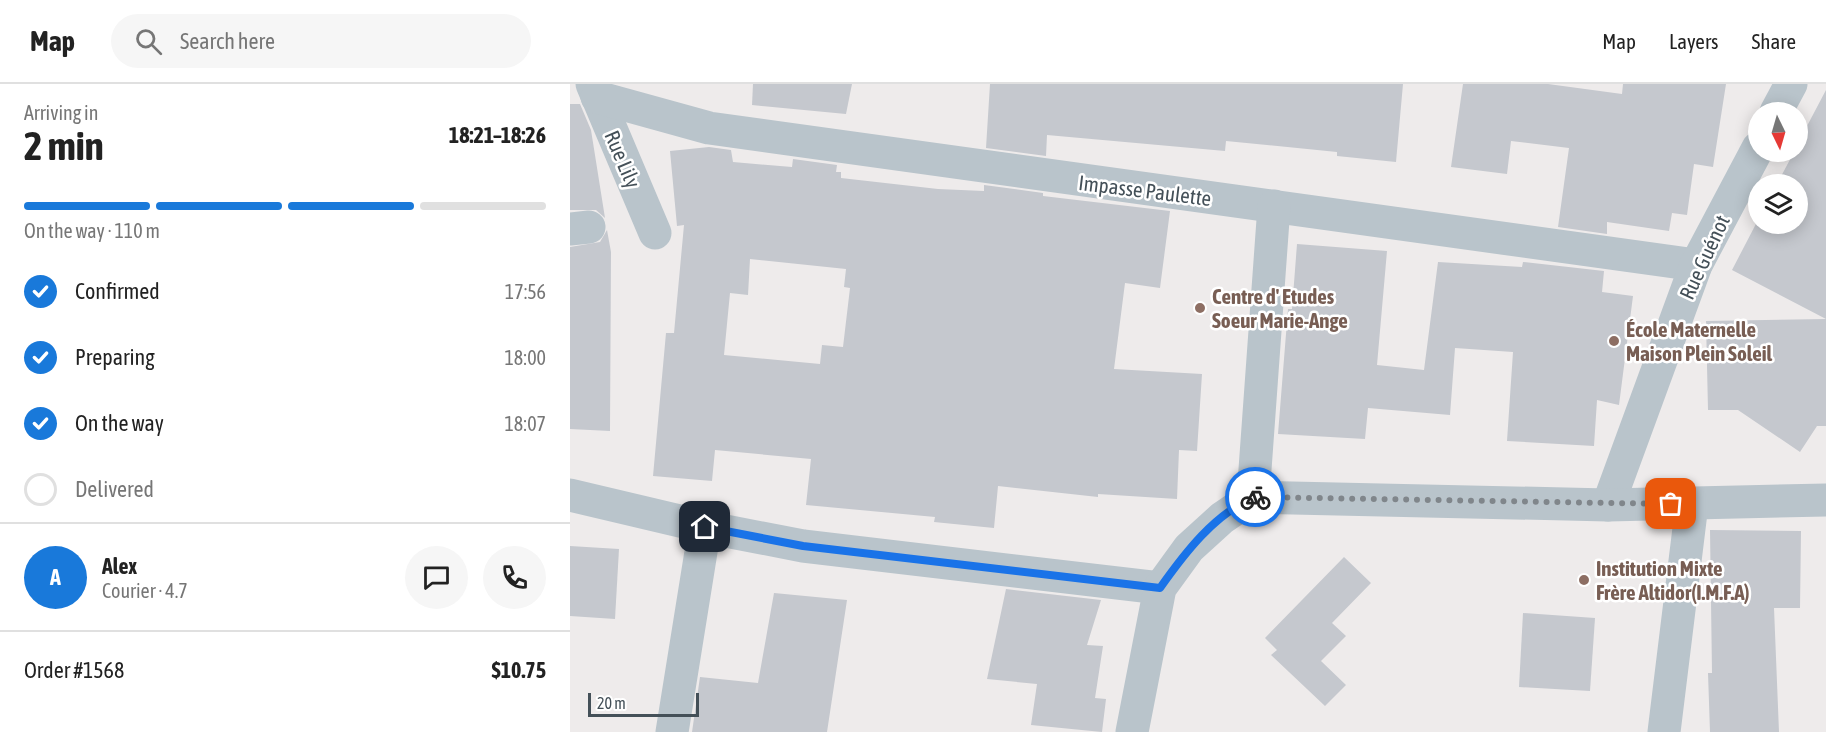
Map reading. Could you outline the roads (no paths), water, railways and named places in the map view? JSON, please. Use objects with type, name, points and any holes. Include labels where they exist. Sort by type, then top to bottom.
[{"type":"street","points":[[1781,102],[1791,84]]},
{"type":"street","name":"Impasse Paulette","points":[[595,91],[709,128],[1056,178],[1696,265]]},
{"type":"street","name":"Rue Lily","points":[[595,91],[655,233]]},
{"type":"street","name":"Rue Guénot","points":[[1608,505],[1696,265],[1751,162]]},
{"type":"street","points":[[1253,497],[1274,206]]},
{"type":"street","points":[[570,495],[705,527],[803,546],[1160,588]]},
{"type":"street","points":[[1132,732],[1160,588],[1189,548],[1222,518],[1253,497],[1608,505],[1826,500]]},
{"type":"street","points":[[1664,732],[1692,504]]},
{"type":"street","points":[[672,732],[705,527]]},
{"type":"place","name":"Centre d' Etudes Soeur Marie-Ange","points":[[1200,308]]},
{"type":"place","name":"École Maternelle Maison Plein Soleil","points":[[1614,341]]},
{"type":"place","name":"Institution Mixte Frère Altidor(I.M.F.A)","points":[[1584,580]]}]
